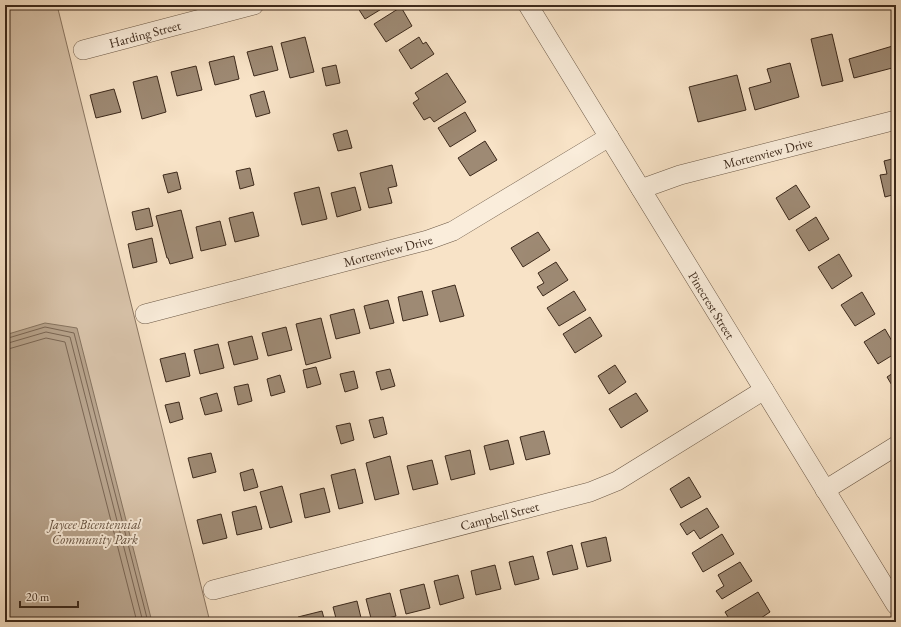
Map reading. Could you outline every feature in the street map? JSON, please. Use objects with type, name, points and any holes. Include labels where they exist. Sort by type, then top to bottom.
[{"type":"street","name":"Harding Street","points":[[83,50],[254,5]]},
{"type":"street","name":"Pinecrest Street","points":[[528,5],[896,605]]},
{"type":"street","name":"Mortenview Drive","points":[[641,189],[680,175],[896,120]]},
{"type":"street","name":"Mortenview Drive","points":[[145,314],[428,240],[453,231],[609,137]]},
{"type":"street","name":"Campbell Street","points":[[212,590],[590,492],[617,481],[764,390]]},
{"type":"street","points":[[825,490],[896,446]]},
{"type":"green space","name":"Jaycee Bicentennial Community Park","points":[[5,5],[57,5],[210,622],[5,622]]},
{"type":"water","points":[[45,323],[77,328],[152,622],[6,622],[5,620],[5,335]]},
{"type":"building","points":[[356,5],[388,5],[365,19]]},
{"type":"building","points":[[401,7],[412,26],[386,42],[374,24]]},
{"type":"building","points":[[832,34],[843,81],[822,86],[811,39]]},
{"type":"building","points":[[305,37],[314,72],[290,78],[281,43]]},
{"type":"building","points":[[419,37],[423,44],[426,42],[434,54],[411,69],[399,50]]},
{"type":"building","points":[[896,45],[896,67],[854,78],[849,59]]},
{"type":"building","points":[[272,46],[278,70],[254,76],[247,52]]},
{"type":"building","points":[[234,56],[239,79],[215,85],[209,62]]},
{"type":"building","points":[[790,63],[799,97],[755,110],[749,88],[771,82],[767,69]]},
{"type":"building","points":[[336,65],[340,83],[326,86],[322,68]]},
{"type":"building","points":[[196,66],[202,90],[177,96],[171,72]]},
{"type":"building","points":[[447,73],[466,102],[434,122],[430,117],[424,120],[413,103],[419,99],[415,93]]},
{"type":"building","points":[[737,75],[746,110],[698,122],[689,87]]},
{"type":"building","points":[[157,76],[166,112],[142,119],[133,82]]},
{"type":"building","points":[[114,89],[121,112],[96,118],[90,95]]},
{"type":"building","points":[[264,91],[270,113],[256,117],[250,95]]},
{"type":"building","points":[[465,112],[476,131],[450,147],[438,128]]},
{"type":"building","points":[[347,130],[352,148],[338,151],[333,134]]},
{"type":"building","points":[[485,141],[497,160],[470,176],[458,158]]},
{"type":"building","points":[[896,158],[896,194],[885,197],[880,175],[887,174],[884,161]]},
{"type":"building","points":[[392,165],[397,186],[388,188],[392,203],[369,208],[360,173]]},
{"type":"building","points":[[250,168],[254,185],[240,189],[236,171]]},
{"type":"building","points":[[177,172],[181,189],[168,193],[163,175]]},
{"type":"building","points":[[796,185],[810,207],[789,220],[776,198]]},
{"type":"building","points":[[319,187],[327,219],[302,225],[294,193]]},
{"type":"building","points":[[355,187],[361,210],[337,217],[331,193]]},
{"type":"building","points":[[149,208],[153,226],[136,230],[132,212]]},
{"type":"building","points":[[181,210],[193,258],[170,264],[156,216]]},
{"type":"building","points":[[253,212],[259,236],[235,242],[229,218]]},
{"type":"building","points":[[816,217],[829,239],[809,251],[796,230]]},
{"type":"building","points":[[220,221],[226,245],[201,251],[196,227]]},
{"type":"building","points":[[538,232],[550,250],[523,267],[511,248]]},
{"type":"building","points":[[152,238],[157,262],[133,268],[128,244]]},
{"type":"building","points":[[839,254],[852,276],[832,289],[818,267]]},
{"type":"building","points":[[556,262],[568,280],[543,296],[537,287],[544,283],[538,273]]},
{"type":"building","points":[[455,285],[464,316],[440,322],[432,291]]},
{"type":"building","points":[[422,291],[428,315],[403,321],[398,297]]},
{"type":"building","points":[[574,291],[586,310],[559,326],[547,308]]},
{"type":"building","points":[[862,292],[875,314],[855,326],[841,305]]},
{"type":"building","points":[[388,300],[394,323],[370,329],[364,306]]},
{"type":"building","points":[[354,309],[360,333],[336,339],[330,315]]},
{"type":"building","points":[[590,317],[602,336],[575,353],[563,334]]},
{"type":"building","points":[[321,318],[331,358],[306,365],[296,324]]},
{"type":"building","points":[[286,327],[292,350],[268,356],[262,333]]},
{"type":"building","points":[[885,329],[896,348],[896,353],[878,364],[864,342]]},
{"type":"building","points":[[252,336],[258,359],[234,365],[228,342]]},
{"type":"building","points":[[218,344],[224,368],[200,374],[194,350]]},
{"type":"building","points":[[185,353],[190,376],[166,382],[160,359]]},
{"type":"building","points":[[615,365],[626,382],[609,394],[598,376]]},
{"type":"building","points":[[316,367],[321,384],[307,388],[303,370]]},
{"type":"building","points":[[390,369],[395,386],[381,390],[376,372]]},
{"type":"building","points":[[354,371],[358,388],[345,392],[340,374]]},
{"type":"building","points":[[896,371],[896,392],[887,377]]},
{"type":"building","points":[[280,375],[285,392],[271,396],[267,379]]},
{"type":"building","points":[[248,384],[252,401],[238,405],[234,387]]},
{"type":"building","points":[[217,393],[222,411],[205,415],[200,398]]},
{"type":"building","points":[[636,393],[648,411],[621,428],[609,409]]},
{"type":"building","points":[[179,402],[183,419],[170,423],[165,405]]},
{"type":"building","points":[[383,417],[387,434],[374,438],[369,420]]},
{"type":"building","points":[[350,423],[354,440],[341,444],[336,426]]},
{"type":"building","points":[[544,431],[550,454],[526,460],[520,437]]},
{"type":"building","points":[[508,440],[514,464],[490,470],[484,446]]},
{"type":"building","points":[[470,450],[475,474],[451,480],[445,456]]},
{"type":"building","points":[[211,453],[216,472],[193,478],[188,458]]},
{"type":"building","points":[[390,456],[399,494],[375,500],[366,463]]},
{"type":"building","points":[[432,460],[438,484],[413,490],[407,466]]},
{"type":"building","points":[[253,469],[258,487],[244,491],[240,473]]},
{"type":"building","points":[[355,469],[363,503],[339,509],[331,475]]},
{"type":"building","points":[[689,477],[701,497],[681,508],[670,489]]},
{"type":"building","points":[[282,486],[292,522],[270,528],[260,492]]},
{"type":"building","points":[[324,488],[330,512],[305,518],[300,494]]},
{"type":"building","points":[[256,506],[262,529],[237,535],[232,512]]},
{"type":"building","points":[[707,508],[719,527],[700,539],[694,530],[687,535],[680,524]]},
{"type":"building","points":[[221,514],[227,538],[203,544],[197,520]]},
{"type":"building","points":[[722,534],[734,554],[703,572],[692,553]]},
{"type":"building","points":[[606,537],[611,561],[587,567],[581,543]]},
{"type":"building","points":[[572,545],[578,569],[553,575],[547,552]]},
{"type":"building","points":[[533,556],[539,579],[515,585],[509,562]]},
{"type":"building","points":[[740,562],[752,581],[722,599],[716,591],[724,586],[718,575]]},
{"type":"building","points":[[495,565],[501,589],[476,595],[471,571]]},
{"type":"building","points":[[458,575],[464,598],[440,605],[434,581]]},
{"type":"building","points":[[424,584],[430,608],[406,614],[400,590]]},
{"type":"building","points":[[758,592],[770,612],[755,622],[731,622],[725,612]]},
{"type":"building","points":[[390,593],[396,616],[372,622],[366,599]]},
{"type":"building","points":[[357,601],[362,622],[337,622],[333,607]]},
{"type":"building","points":[[322,611],[325,622],[299,622],[298,617]]},
{"type":"building","points":[[289,619],[290,622],[278,622]]}]
